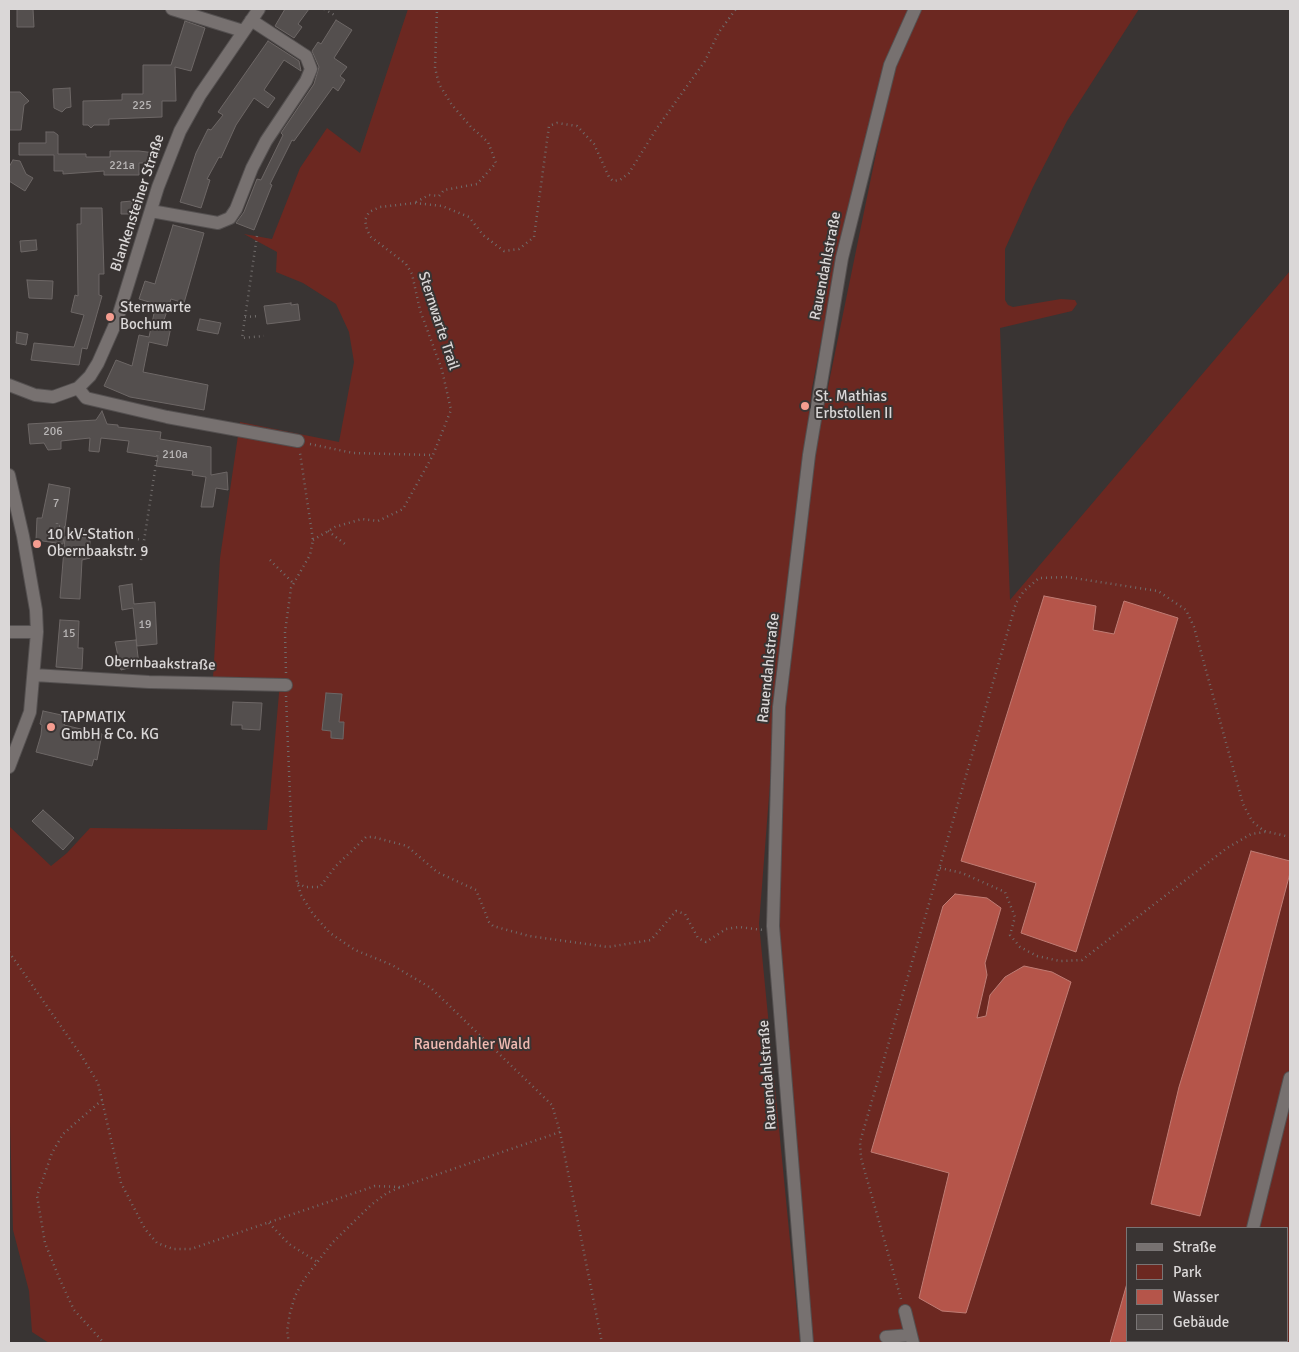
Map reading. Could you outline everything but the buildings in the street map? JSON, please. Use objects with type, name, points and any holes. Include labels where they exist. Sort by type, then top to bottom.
[{"type":"street","points":[[172,9],[243,31]]},
{"type":"street","name":"Blankensteiner Straße","points":[[78,388],[98,363],[117,320],[151,211],[180,131],[200,95],[259,9]]},
{"type":"street","name":"Rauendahlstraße","points":[[807,1343],[773,931],[779,707],[810,455],[842,258],[890,65],[914,9]]},
{"type":"street","points":[[151,211],[218,224],[230,218],[236,209],[252,168],[266,141],[306,81],[311,69],[306,56],[251,20]]},
{"type":"street","points":[[9,385],[35,395],[53,397],[78,388],[86,398],[270,442],[298,441]]},
{"type":"street","points":[[9,475],[23,536],[38,632],[30,712],[9,767]]},
{"type":"street","points":[[9,632],[38,632]]},
{"type":"street","name":"Obernbaakstraße","points":[[34,675],[149,682],[286,685]]},
{"type":"street","points":[[1253,1227],[1290,1078]]},
{"type":"street","points":[[886,1337],[912,1339],[905,1311]]},
{"type":"path","points":[[324,9],[336,16]]},
{"type":"path","points":[[415,203],[429,194],[439,196],[444,190],[477,184],[496,163],[488,142],[452,105],[439,84],[435,60],[437,9]]},
{"type":"path","name":"Sternwarte Trail","points":[[313,540],[328,531],[362,519],[378,521],[403,509],[433,455],[450,410],[442,370],[420,310],[412,274],[406,264],[371,237],[366,230],[365,220],[369,212],[380,207],[415,203],[442,206],[469,217],[493,244],[504,251],[519,249],[534,237],[549,126],[557,123],[577,126],[594,144],[608,176],[614,181],[620,180],[629,173],[657,128],[706,61],[719,32],[736,9]]},
{"type":"path","points":[[257,236],[242,338],[264,336]]},
{"type":"path","points":[[245,317],[260,316]]},
{"type":"path","points":[[433,455],[353,453],[298,441],[313,540],[310,555],[293,583],[285,632],[291,821],[297,882],[301,895],[313,914],[330,932],[355,950],[392,965],[431,988],[552,1105],[560,1132],[602,1343]]},
{"type":"path","points":[[141,560],[158,451]]},
{"type":"path","points":[[57,523],[57,526],[143,540]]},
{"type":"path","points":[[328,531],[345,544]]},
{"type":"path","points":[[270,560],[293,583]]},
{"type":"path","points":[[905,1311],[861,1158],[860,1142],[1016,603],[1024,592],[1040,578],[1067,577],[1158,591],[1186,610],[1194,627],[1243,804],[1252,821],[1268,832]]},
{"type":"path","points":[[940,868],[962,873],[1005,892],[1015,917],[1010,935],[1020,947],[1037,956],[1060,960],[1082,960],[1228,848],[1251,834],[1268,832],[1290,837]]},
{"type":"path","points":[[297,882],[306,887],[320,887],[335,867],[366,837],[372,837],[407,846],[438,872],[476,890],[489,922],[494,926],[529,936],[608,947],[651,940],[676,911],[684,914],[698,938],[706,942],[726,929],[739,928],[773,931]]},
{"type":"path","points":[[9,952],[90,1067],[98,1083],[121,1183],[145,1229],[157,1243],[173,1249],[191,1249],[374,1186],[401,1187]]},
{"type":"path","points":[[102,1100],[64,1134],[52,1153],[37,1196],[45,1243],[60,1280],[74,1310],[104,1343]]},
{"type":"path","points":[[289,1343],[287,1331],[295,1296],[317,1262],[346,1229],[372,1205],[388,1193],[401,1187],[560,1132]]},
{"type":"path","points":[[270,1223],[289,1244],[317,1262]]},
{"type":"green space","name":"Rauendahler Wald","points":[[408,9],[910,9],[838,254],[812,388],[776,707],[759,924],[800,1343],[49,1343],[32,1332],[29,1291],[13,1230],[9,1086],[9,826],[51,866],[67,853],[90,828],[267,830],[280,682],[213,678],[220,558],[240,422],[339,442],[354,362],[349,332],[336,304],[303,283],[276,272],[277,252],[244,234],[272,239],[300,168],[327,128],[360,153]]},
{"type":"green space","points":[[920,9],[1139,9],[1067,121],[1033,187],[1005,249],[1005,300],[1008,305],[1013,307],[1061,299],[1075,300],[1077,304],[1072,311],[1000,328],[1010,600],[1290,271],[1290,1343],[1164,1343],[1289,1342],[1289,1227],[1126,1227],[1126,1287],[1110,1343],[811,1343],[777,925],[785,702],[814,455],[894,66]],"holes":[[[955,894],[1001,908],[985,963],[987,975],[977,1018],[986,1016],[990,995],[1005,977],[1024,966],[919,1298],[950,1173],[871,1152],[943,906]]]},
{"type":"water","points":[[1044,596],[1096,606],[1093,630],[1114,634],[1124,601],[1178,618],[1076,952],[1021,933],[1036,883],[961,861]]},
{"type":"water","points":[[1251,851],[1290,861],[1290,873],[1200,1216],[1151,1204],[1179,1087]]},
{"type":"water","points":[[955,894],[987,898],[1001,908],[985,963],[987,975],[977,1018],[986,1016],[990,995],[1005,977],[1024,966],[1052,972],[1071,982],[966,1313],[942,1311],[919,1298],[949,1173],[871,1152],[943,906]]},
{"type":"water","points":[[1126,1287],[1126,1342],[1164,1343],[1110,1343]]},
{"type":"place","name":"Sternwarte Bochum","points":[[110,317]]},
{"type":"place","name":"St. Mathias Erbstollen II","points":[[805,406]]},
{"type":"place","name":"10 kV-Station Obernbaakstr. 9","points":[[37,544]]},
{"type":"place","name":"TAPMATIX GmbH & Co. KG","points":[[51,727]]}]
